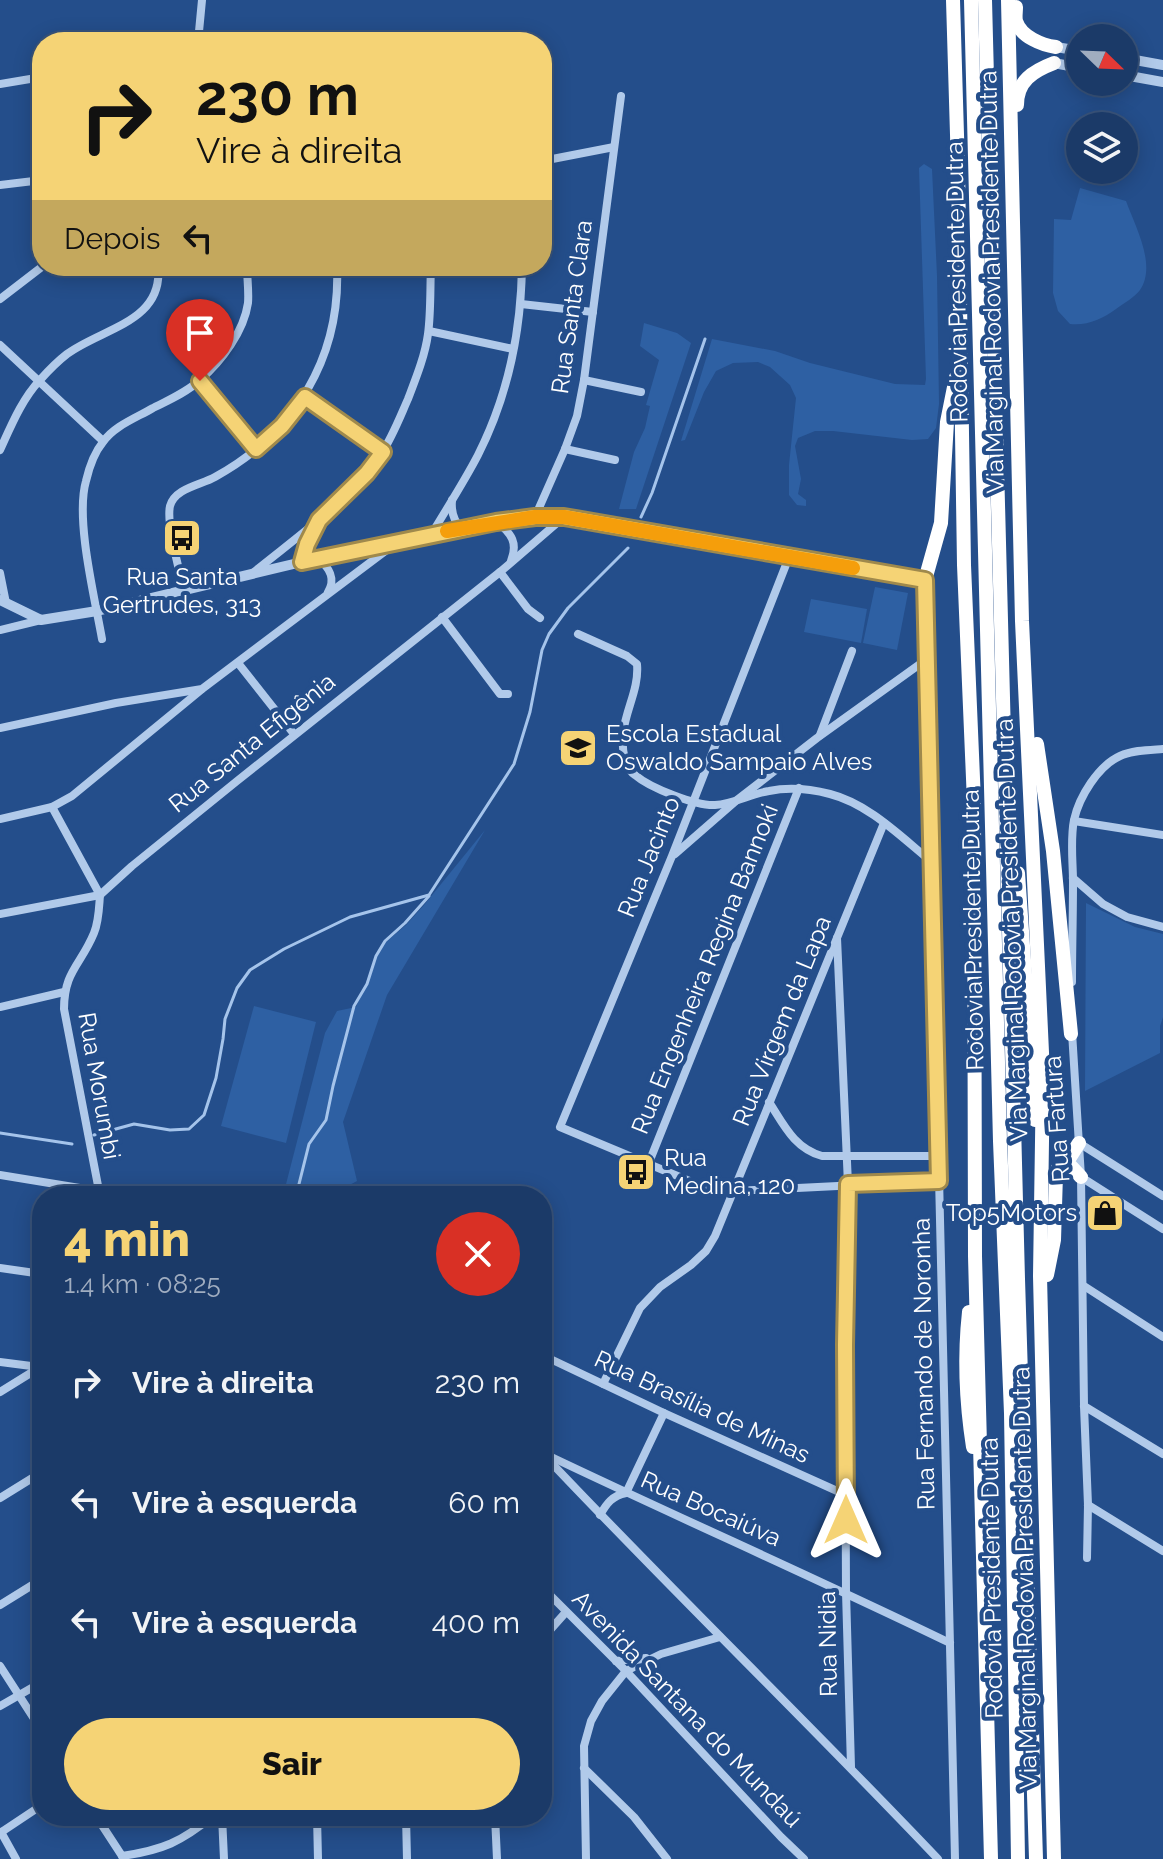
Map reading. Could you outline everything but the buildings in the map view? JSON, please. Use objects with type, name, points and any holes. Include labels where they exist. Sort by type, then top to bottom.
[{"type":"highway","name":"Rodovia Presidente Dutra","points":[[953,0],[964,565],[974,802],[975,1256],[966,1343],[966,1392],[983,1516],[991,1859]]},
{"type":"highway","name":"Rodovia Presidente Dutra","points":[[971,0],[1000,1141],[1011,1413],[1018,1859]]},
{"type":"highway","name":"Rodovia Presidente Dutra","points":[[985,0],[1036,1859]]},
{"type":"highway","name":"Via Marginal Rodovia Presidente Dutra","points":[[1008,0],[1022,621],[1043,1074],[1041,1307],[1054,1859]]},
{"type":"highway","points":[[1016,0],[1016,21],[1023,32],[1045,46],[1056,47]]},
{"type":"highway","points":[[1012,193],[1017,170],[1017,93],[1034,72],[1054,63]]},
{"type":"highway","points":[[925,580],[941,523],[947,422],[961,357]]},
{"type":"highway","points":[[1022,621],[1032,653],[1038,765],[1053,851],[1071,1034]]},
{"type":"highway","points":[[1008,856],[1017,871],[1036,1138],[1043,1155]]},
{"type":"highway","points":[[1041,1307],[1054,1240],[1056,1174],[1079,1143]]},
{"type":"highway","points":[[1067,1162],[1081,1177]]},
{"type":"street","points":[[199,32],[202,0]]},
{"type":"street","points":[[1056,47],[1066,49]]},
{"type":"street","points":[[1138,61],[1163,65]]},
{"type":"street","points":[[1054,63],[1066,65]]},
{"type":"street","points":[[1138,78],[1163,82]]},
{"type":"street","points":[[0,84],[32,79]]},
{"type":"street","name":"Rua Santa Clara","points":[[535,517],[577,416],[621,96]]},
{"type":"street","points":[[552,159],[614,147]]},
{"type":"street","points":[[0,185],[32,181]]},
{"type":"street","points":[[0,299],[32,274]]},
{"type":"street","points":[[0,450],[38,381],[67,354],[139,315],[155,294],[157,276]]},
{"type":"street","points":[[102,639],[83,513],[85,485],[93,459],[103,441],[114,430],[200,381],[231,344],[242,322],[248,299],[247,276]]},
{"type":"street","points":[[184,591],[170,521],[170,506],[185,490],[215,477],[256,449],[282,426],[305,397],[324,358],[332,331],[337,276]]},
{"type":"street","points":[[251,575],[319,520],[367,473],[383,452],[424,355],[429,331],[431,276]]},
{"type":"street","points":[[431,535],[477,456],[503,394],[521,304],[522,276]]},
{"type":"street","points":[[521,304],[593,312]]},
{"type":"street","points":[[429,331],[513,349]]},
{"type":"street","points":[[0,345],[103,441]]},
{"type":"street","points":[[584,380],[641,392]]},
{"type":"street","points":[[200,381],[256,449]]},
{"type":"street","points":[[305,397],[383,452]]},
{"type":"street","points":[[565,449],[615,460]]},
{"type":"street","points":[[454,496],[453,515],[462,529]]},
{"type":"street","points":[[0,630],[97,611],[302,562],[496,522],[535,517],[564,517],[925,580]]},
{"type":"street","name":"Rua Santa Efigênia","points":[[100,895],[564,517]]},
{"type":"street","points":[[302,562],[319,520]]},
{"type":"street","points":[[496,522],[508,531],[514,542],[510,563]]},
{"type":"street","points":[[0,819],[52,807],[72,796],[202,689],[394,544]]},
{"type":"street","name":"Rua Jacinto","points":[[648,1165],[560,1127],[672,856],[789,557]]},
{"type":"street","points":[[318,559],[330,572],[332,581],[331,589],[325,596]]},
{"type":"street","points":[[500,572],[528,609],[540,618]]},
{"type":"street","points":[[0,573],[3,602],[41,620]]},
{"type":"street","name":"Rua Fernando de Noronha","points":[[925,580],[955,1859]]},
{"type":"street","points":[[442,617],[500,694],[508,694]]},
{"type":"street","points":[[578,634],[627,656],[637,664],[637,678],[622,731],[622,747],[627,765],[634,775],[692,802],[717,805],[768,791],[799,788],[832,795],[858,806],[884,823],[932,862]]},
{"type":"street","points":[[819,736],[852,651]]},
{"type":"street","points":[[672,856],[819,736],[927,659]]},
{"type":"street","points":[[238,663],[294,734]]},
{"type":"street","points":[[0,728],[116,703],[202,689]]},
{"type":"street","points":[[1163,749],[1118,756],[1088,788],[1074,821],[1163,835]]},
{"type":"street","name":"Rua Engenheira Regina Bannoki","points":[[648,1165],[799,788]]},
{"type":"street","points":[[0,914],[100,895],[52,807]]},
{"type":"street","name":"Rua Fartura","points":[[1074,821],[1071,1034],[1081,1177],[1087,1558]]},
{"type":"street","name":"Rua Virgem da Lapa","points":[[603,1384],[640,1308],[660,1287],[706,1251],[715,1236],[884,823]]},
{"type":"street","points":[[1073,878],[1103,904],[1127,917],[1163,927]]},
{"type":"street","name":"Rua Morumbi","points":[[97,1186],[64,1009],[64,992],[68,979],[94,934],[100,895]]},
{"type":"street","name":"Rua Nidia","points":[[837,938],[848,1184],[846,1592],[851,1767]]},
{"type":"street","points":[[0,1007],[64,992]]},
{"type":"street","points":[[769,1102],[799,1146],[822,1156],[938,1156]]},
{"type":"street","points":[[1079,1143],[1163,1196]]},
{"type":"street","points":[[648,1165],[699,1185],[735,1191],[939,1181]]},
{"type":"street","points":[[0,1175],[57,1186]]},
{"type":"street","points":[[1081,1177],[1163,1229]]},
{"type":"street","points":[[0,1268],[32,1273]]},
{"type":"street","points":[[1084,1286],[1163,1337]]},
{"type":"street","name":"Rua Brasília de Minas","points":[[552,1360],[846,1495]]},
{"type":"street","points":[[0,1362],[32,1366]]},
{"type":"street","points":[[0,1392],[32,1372]]},
{"type":"street","points":[[1084,1406],[1163,1454]]},
{"type":"street","points":[[600,1515],[615,1496],[626,1493],[664,1413]]},
{"type":"street","name":"Rua Bocaiúva","points":[[552,1458],[950,1643]]},
{"type":"street","points":[[552,1464],[938,1859]]},
{"type":"street","points":[[0,1498],[32,1478]]},
{"type":"street","points":[[1088,1505],[1163,1551]]},
{"type":"street","points":[[0,1605],[32,1585]]},
{"type":"street","name":"Avenida Santana do Mundaú","points":[[552,1597],[804,1859]]},
{"type":"street","points":[[552,1628],[566,1612]]},
{"type":"street","points":[[616,1661],[650,1658],[720,1637]]},
{"type":"street","points":[[586,1859],[583,1767],[584,1746],[591,1721],[602,1701],[626,1671],[650,1658]]},
{"type":"street","points":[[0,1666],[32,1715]]},
{"type":"street","points":[[0,1706],[32,1688]]},
{"type":"street","points":[[583,1767],[634,1817],[667,1859]]},
{"type":"street","points":[[16,1859],[0,1833],[32,1812]]},
{"type":"street","points":[[103,1826],[123,1857],[150,1852],[177,1842],[201,1826]]},
{"type":"street","points":[[222,1826],[224,1859]]},
{"type":"street","points":[[317,1826],[318,1859]]},
{"type":"street","points":[[406,1826],[407,1859]]},
{"type":"street","points":[[495,1826],[497,1859]]},
{"type":"shaded area","points":[[924,164],[932,169],[939,404],[936,428],[928,439],[833,431],[815,431],[798,438],[795,446],[801,479],[798,494],[806,500],[806,506],[797,505],[789,495],[796,398],[790,385],[770,367],[758,362],[733,363],[716,371],[685,440],[681,441],[712,339],[775,351],[895,384],[925,385],[919,168]]},
{"type":"shaded area","points":[[1080,188],[1126,201],[1143,246],[1146,269],[1145,280],[1132,298],[1100,319],[1070,324],[1058,311],[1053,293],[1054,219],[1071,220]]},
{"type":"shaded area","points":[[644,323],[677,333],[691,343],[636,509],[619,509],[634,452],[645,428],[650,406],[646,405],[659,360],[640,346]]},
{"type":"shaded area","points":[[875,587],[908,593],[897,650],[863,643]]},
{"type":"shaded area","points":[[811,599],[867,609],[861,643],[804,632]]},
{"type":"shaded area","points":[[485,830],[387,995],[343,1122],[357,1181],[348,1186],[286,1186],[325,1033],[337,1011],[356,1007],[381,946],[424,905]]},
{"type":"shaded area","points":[[1086,903],[1135,927],[1163,934],[1163,1017],[1160,1053],[1085,1091]]},
{"type":"shaded area","points":[[254,1006],[316,1022],[286,1143],[221,1126]]},
{"type":"waterway","points":[[641,517],[705,339]]},
{"type":"waterway","points":[[94,1135],[134,1124],[170,1130],[189,1129],[204,1115],[216,1078],[225,1019],[237,988],[250,970],[284,949],[350,917],[429,895],[514,764],[530,712],[542,650],[549,634],[568,608],[628,548]]},
{"type":"waterway","points":[[298,1186],[309,1144],[326,1120],[354,1006],[367,984],[376,956],[385,941],[429,896]]},
{"type":"waterway","points":[[0,1133],[72,1144]]},
{"type":"slow traffic","points":[[447,531],[535,517],[564,517],[853,568]]},
{"type":"place","name":"Rua Santa Gertrudes, 313","points":[[182,538]]},
{"type":"place","name":"Escola Estadual Oswaldo Sampaio Alves","points":[[578,748]]},
{"type":"place","name":"Rua Medina, 120","points":[[636,1172]]},
{"type":"place","name":"Top5Motors","points":[[1105,1213]]},
{"type":"route","points":[[200,381],[256,449],[282,426],[305,397],[383,452],[367,473],[319,520],[302,562],[496,522],[564,517],[925,580],[939,1181],[848,1184],[846,1520]]}]
